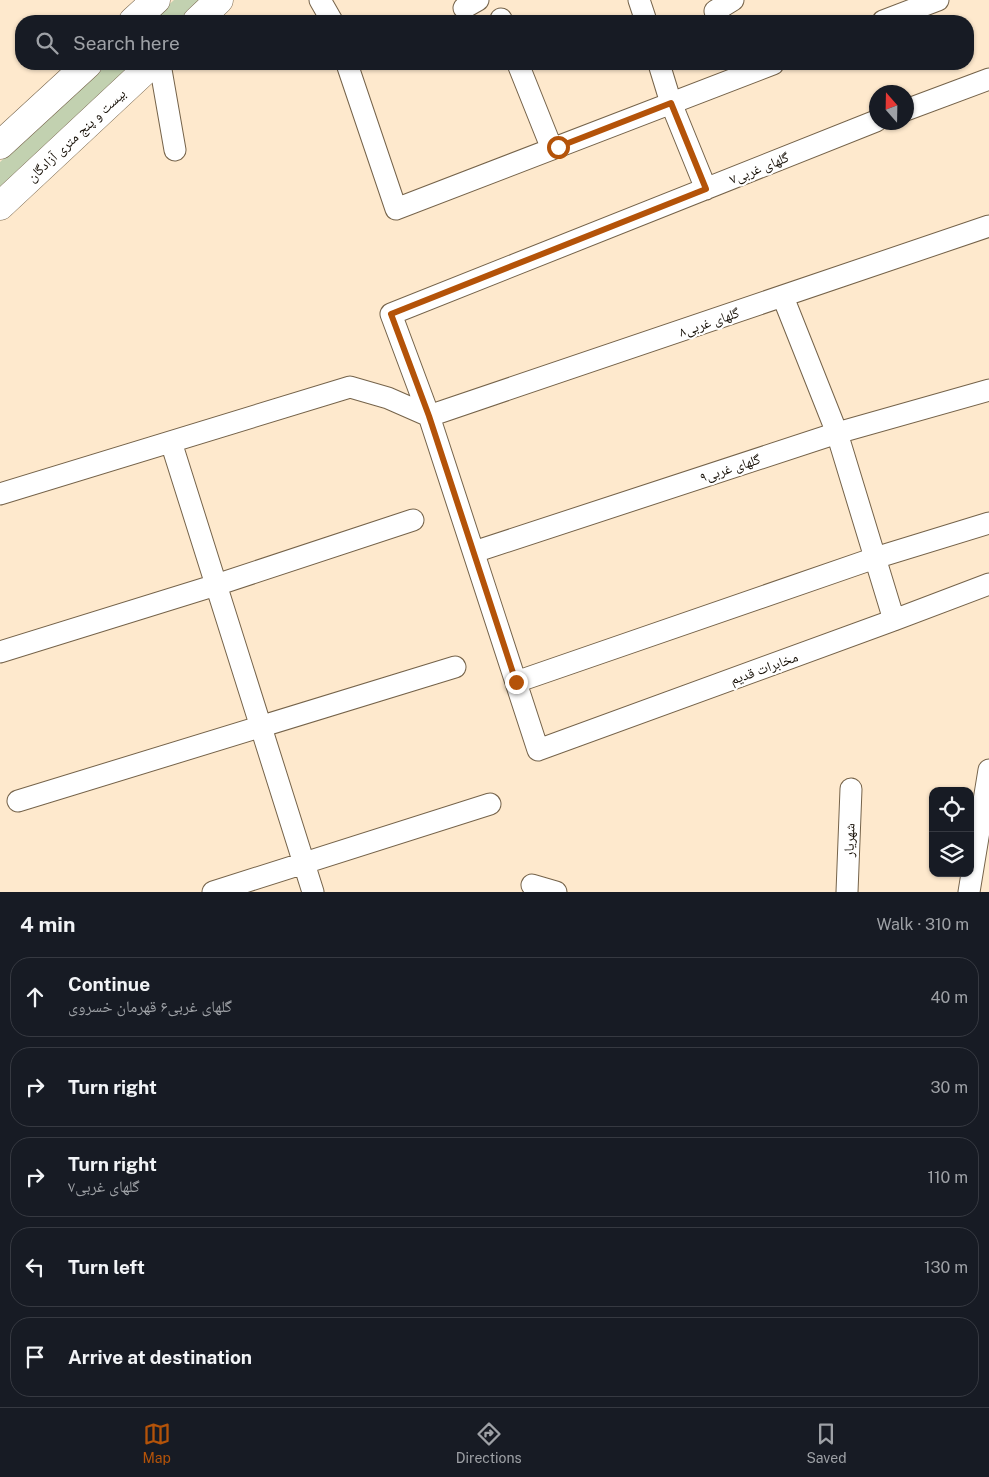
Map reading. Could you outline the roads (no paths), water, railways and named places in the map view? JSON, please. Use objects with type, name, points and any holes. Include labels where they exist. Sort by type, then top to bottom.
[{"type":"main road","points":[[140,15],[156,0]]},
{"type":"main road","points":[[203,15],[219,0]]},
{"type":"main road","points":[[0,145],[81,70]]},
{"type":"main road","name":"بیست و پنج متری آزادگان","points":[[0,206],[146,70]]},
{"type":"street","points":[[320,0],[329,15]]},
{"type":"street","points":[[639,0],[644,15]]},
{"type":"street","points":[[716,15],[715,11],[733,0]]},
{"type":"street","points":[[899,15],[938,0]]},
{"type":"street","points":[[161,70],[175,150]]},
{"type":"street","points":[[349,70],[396,209],[671,103],[729,72]]},
{"type":"street","points":[[520,70],[552,149]]},
{"type":"street","points":[[661,70],[671,103],[706,189]]},
{"type":"street","points":[[914,107],[989,79]]},
{"type":"street","name":"گلهای غربی۷","points":[[429,416],[391,314],[869,125]]},
{"type":"street","name":"گلهای غربی۸","points":[[429,416],[989,226]]},
{"type":"street","points":[[783,297],[837,433],[894,620]]},
{"type":"street","points":[[0,494],[350,387],[388,398],[429,416],[516,682],[875,558],[989,523]]},
{"type":"street","name":"گلهای غربی۹","points":[[474,552],[837,433],[989,390]]},
{"type":"street","points":[[171,442],[313,892]]},
{"type":"street","points":[[0,652],[216,585],[413,520]]},
{"type":"street","name":"مخابرات قدیم","points":[[516,682],[538,750],[989,584]]},
{"type":"street","points":[[18,801],[455,667]]},
{"type":"street","points":[[969,892],[989,770]]},
{"type":"street","name":"شهریار","points":[[847,892],[851,789]]},
{"type":"street","points":[[213,892],[490,804]]},
{"type":"street","points":[[532,886],[556,892]]}]
